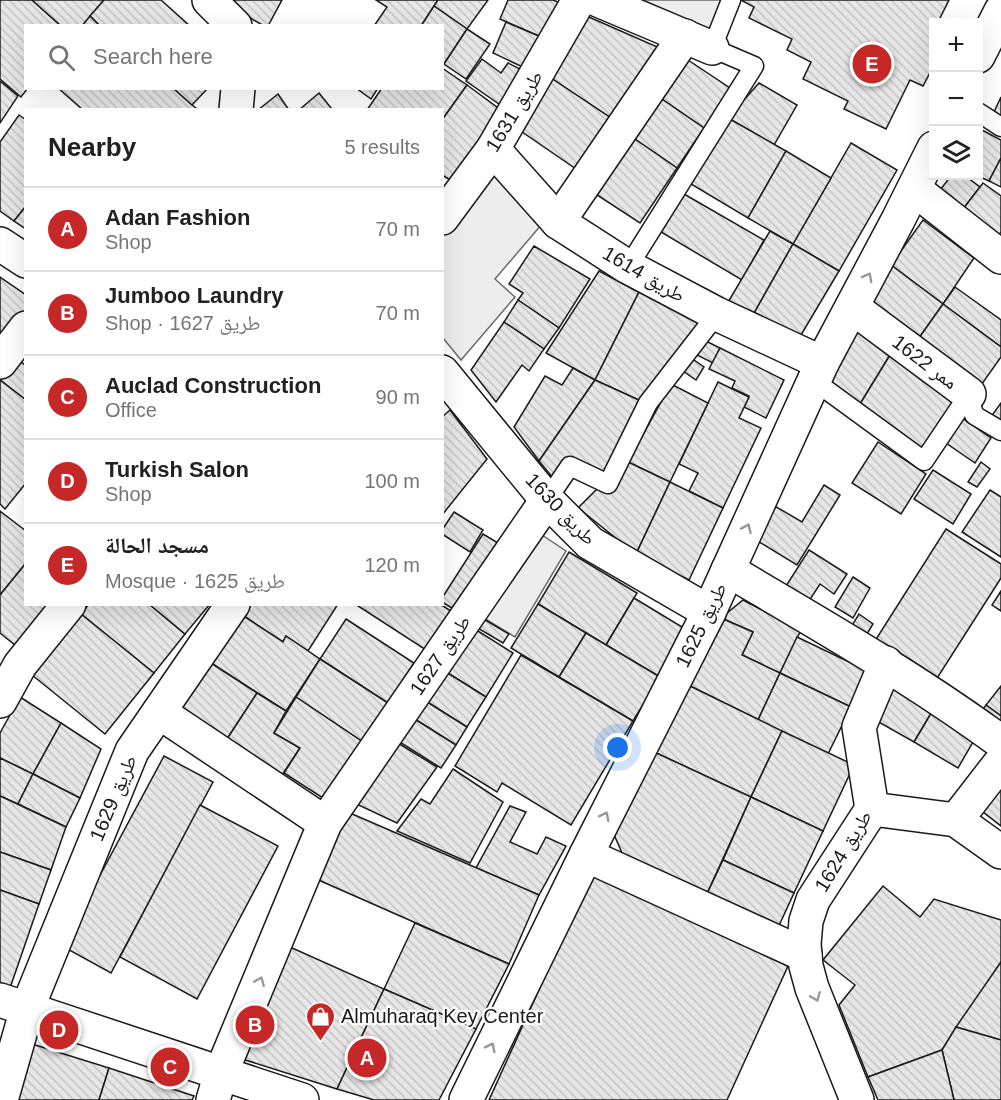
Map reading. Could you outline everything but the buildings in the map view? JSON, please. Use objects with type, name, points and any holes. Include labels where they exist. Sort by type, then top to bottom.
[{"type":"street","name":"طريق 1631","points":[[444,215],[493,149],[579,0]]},
{"type":"street","points":[[211,1],[233,24]]},
{"type":"street","points":[[558,222],[698,42],[618,4]]},
{"type":"street","points":[[983,46],[1001,11]]},
{"type":"street","name":"طريق 1614","points":[[493,149],[558,222],[628,267],[818,371]]},
{"type":"street","name":"طريق 1625","points":[[466,1100],[585,855],[709,612],[818,371],[929,157]]},
{"type":"street","points":[[914,189],[1001,257]]},
{"type":"street","points":[[0,244],[24,260]]},
{"type":"street","name":"ممر 1622","points":[[852,307],[969,394]]},
{"type":"street","points":[[0,362],[24,331]]},
{"type":"street","name":"طريق 1630","points":[[447,388],[547,500],[590,543],[709,612]]},
{"type":"street","name":"طريق 1627","points":[[217,1087],[325,823],[547,500]]},
{"type":"street","points":[[728,570],[886,663],[954,707],[1001,742]]},
{"type":"street","points":[[0,701],[20,665],[67,606]]},
{"type":"street","name":"طريق 1629","points":[[1,1100],[14,1005],[132,751],[232,606]]},
{"type":"street","name":"طريق 1624","points":[[856,1100],[812,988],[804,944],[806,921],[813,900],[872,809],[859,727],[886,663]]},
{"type":"street","points":[[159,712],[325,823]]},
{"type":"street","points":[[956,820],[1001,762]]},
{"type":"street","points":[[872,809],[956,820],[1001,852]]},
{"type":"street","points":[[585,855],[805,955]]},
{"type":"street","points":[[14,1005],[217,1087],[302,1100]]},
{"type":"lane","points":[[628,267],[754,66],[698,42],[731,0]]},
{"type":"lane","points":[[983,115],[1001,127]]},
{"type":"lane","name":"طريق 1627","points":[[547,500],[570,466],[608,484],[648,403],[717,314]]},
{"type":"lane","name":"ممر 1622","points":[[818,371],[924,461],[969,394]]},
{"type":"lane","points":[[969,394],[974,415],[1001,431]]},
{"type":"shaded area","points":[[638,0],[726,0],[712,35]]},
{"type":"shaded area","points":[[492,171],[542,224],[495,279],[515,297],[461,360],[444,339],[444,228]]},
{"type":"shaded area","points":[[536,531],[566,551],[515,637],[477,614]]},
{"type":"place","name":"مسجد الحالة","points":[[872,64]]},
{"type":"place","name":"Jumboo Laundry","points":[[255,1025]]},
{"type":"place","name":"Turkish Salon","points":[[59,1030]]},
{"type":"place","name":"Almuharaq Key Center","points":[[320,1042]]},
{"type":"place","name":"Adan Fashion","points":[[367,1058]]},
{"type":"place","name":"Auclad Construction","points":[[170,1067]]}]
